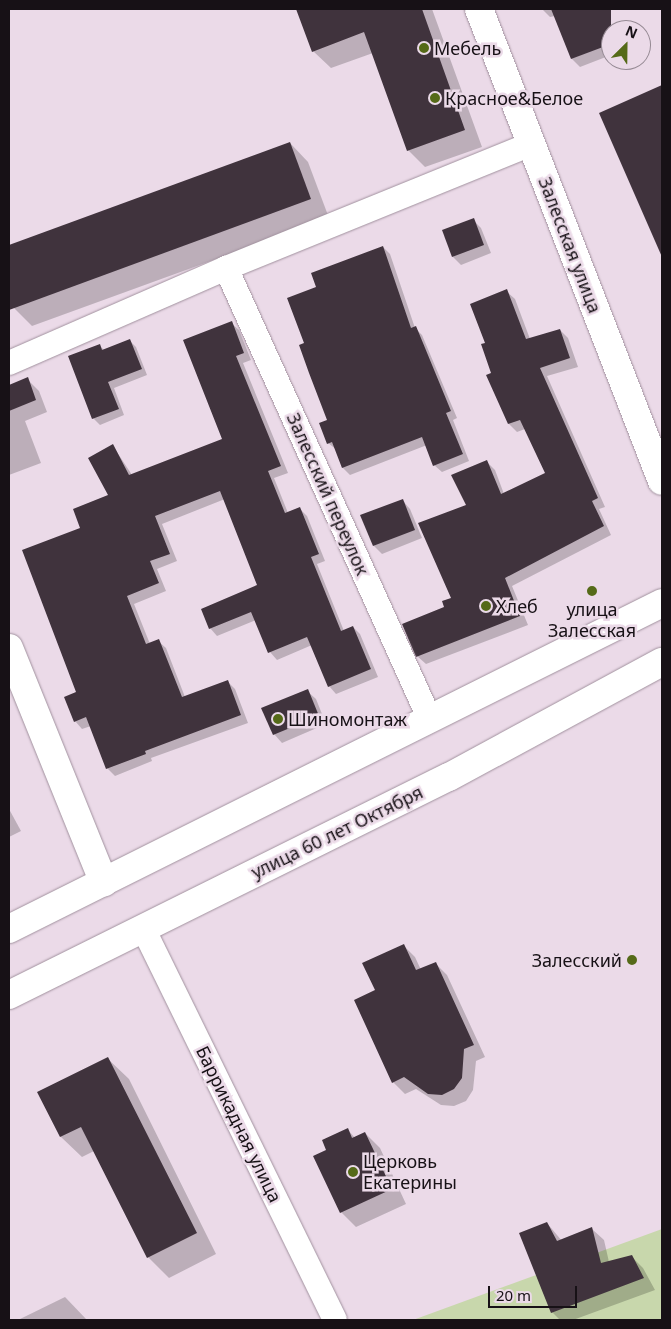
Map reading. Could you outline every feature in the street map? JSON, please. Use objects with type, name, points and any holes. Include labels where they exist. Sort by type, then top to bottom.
[{"type":"main road","name":"Залесская улица","points":[[479,9],[662,481]]},
{"type":"main road","points":[[9,929],[662,603]]},
{"type":"main road","points":[[9,648],[104,883]]},
{"type":"main road","name":"улица 60 лет Октября","points":[[9,995],[449,777],[662,662]]},
{"type":"street","points":[[9,363],[226,268],[531,144]]},
{"type":"street","name":"Залесский переулок","points":[[226,268],[430,720]]},
{"type":"street","name":"Баррикадная улица","points":[[143,928],[335,1320]]},
{"type":"green space","points":[[662,1229],[662,1320],[413,1320]]},
{"type":"building","points":[[296,9],[422,9],[465,130],[407,151],[364,32],[312,52]]},
{"type":"building","points":[[551,9],[611,9],[611,20],[601,20],[601,48],[571,59]]},
{"type":"building","points":[[662,85],[662,257],[599,113]]},
{"type":"building","points":[[290,142],[311,199],[9,310],[9,245]]},
{"type":"building","points":[[474,218],[484,245],[452,257],[442,230]]},
{"type":"building","points":[[383,246],[411,328],[416,326],[451,411],[446,413],[463,454],[433,466],[422,437],[342,468],[332,442],[327,444],[319,423],[327,420],[299,345],[304,343],[287,298],[316,287],[311,273]]},
{"type":"building","points":[[507,289],[526,339],[560,329],[570,358],[540,368],[598,498],[592,501],[604,526],[505,578],[520,616],[416,657],[402,624],[444,607],[442,601],[451,598],[418,523],[466,505],[451,475],[487,460],[501,494],[545,473],[520,420],[508,424],[486,375],[491,373],[481,344],[485,343],[470,304]]},
{"type":"building","points":[[232,321],[244,353],[236,356],[281,466],[268,471],[285,513],[300,507],[319,554],[311,557],[341,631],[353,626],[371,669],[328,687],[307,637],[268,653],[251,612],[209,629],[201,609],[257,585],[220,491],[155,516],[170,554],[150,561],[159,583],[127,596],[146,644],[159,639],[182,697],[228,680],[241,715],[145,751],[146,754],[106,769],[86,717],[74,722],[64,697],[76,692],[22,550],[80,528],[73,509],[108,495],[88,458],[113,444],[129,475],[222,439],[183,340]]},
{"type":"building","points":[[130,339],[142,369],[108,382],[119,409],[92,419],[68,356],[100,344],[102,350]]},
{"type":"building","points":[[28,377],[36,400],[9,411],[9,385]]},
{"type":"building","points":[[403,499],[415,530],[373,546],[360,515]]},
{"type":"building","points":[[308,689],[319,716],[273,735],[261,708]]},
{"type":"building","points":[[404,944],[416,970],[436,962],[474,1045],[464,1049],[462,1078],[454,1089],[442,1095],[428,1094],[404,1077],[392,1083],[354,1000],[375,990],[362,963]]},
{"type":"building","points":[[108,1057],[197,1233],[147,1258],[81,1127],[60,1137],[37,1092]]},
{"type":"building","name":"Церковь Екатерины","points":[[348,1128],[352,1138],[365,1132],[392,1189],[340,1213],[313,1156],[326,1150],[322,1140]]},
{"type":"building","points":[[547,1222],[557,1241],[592,1227],[601,1263],[632,1255],[644,1278],[551,1313],[519,1233]]},
{"type":"place","name":"Мебель","points":[[424,48]]},
{"type":"place","name":"Красное&Белое","points":[[435,98]]},
{"type":"place","name":"улица Залесская","points":[[592,591]]},
{"type":"place","name":"Хлеб","points":[[486,606]]},
{"type":"place","name":"Шиномонтаж","points":[[278,719]]},
{"type":"place","name":"Залесский","points":[[632,960]]},
{"type":"place","name":"Церковь Екатерины","points":[[353,1172]]}]
